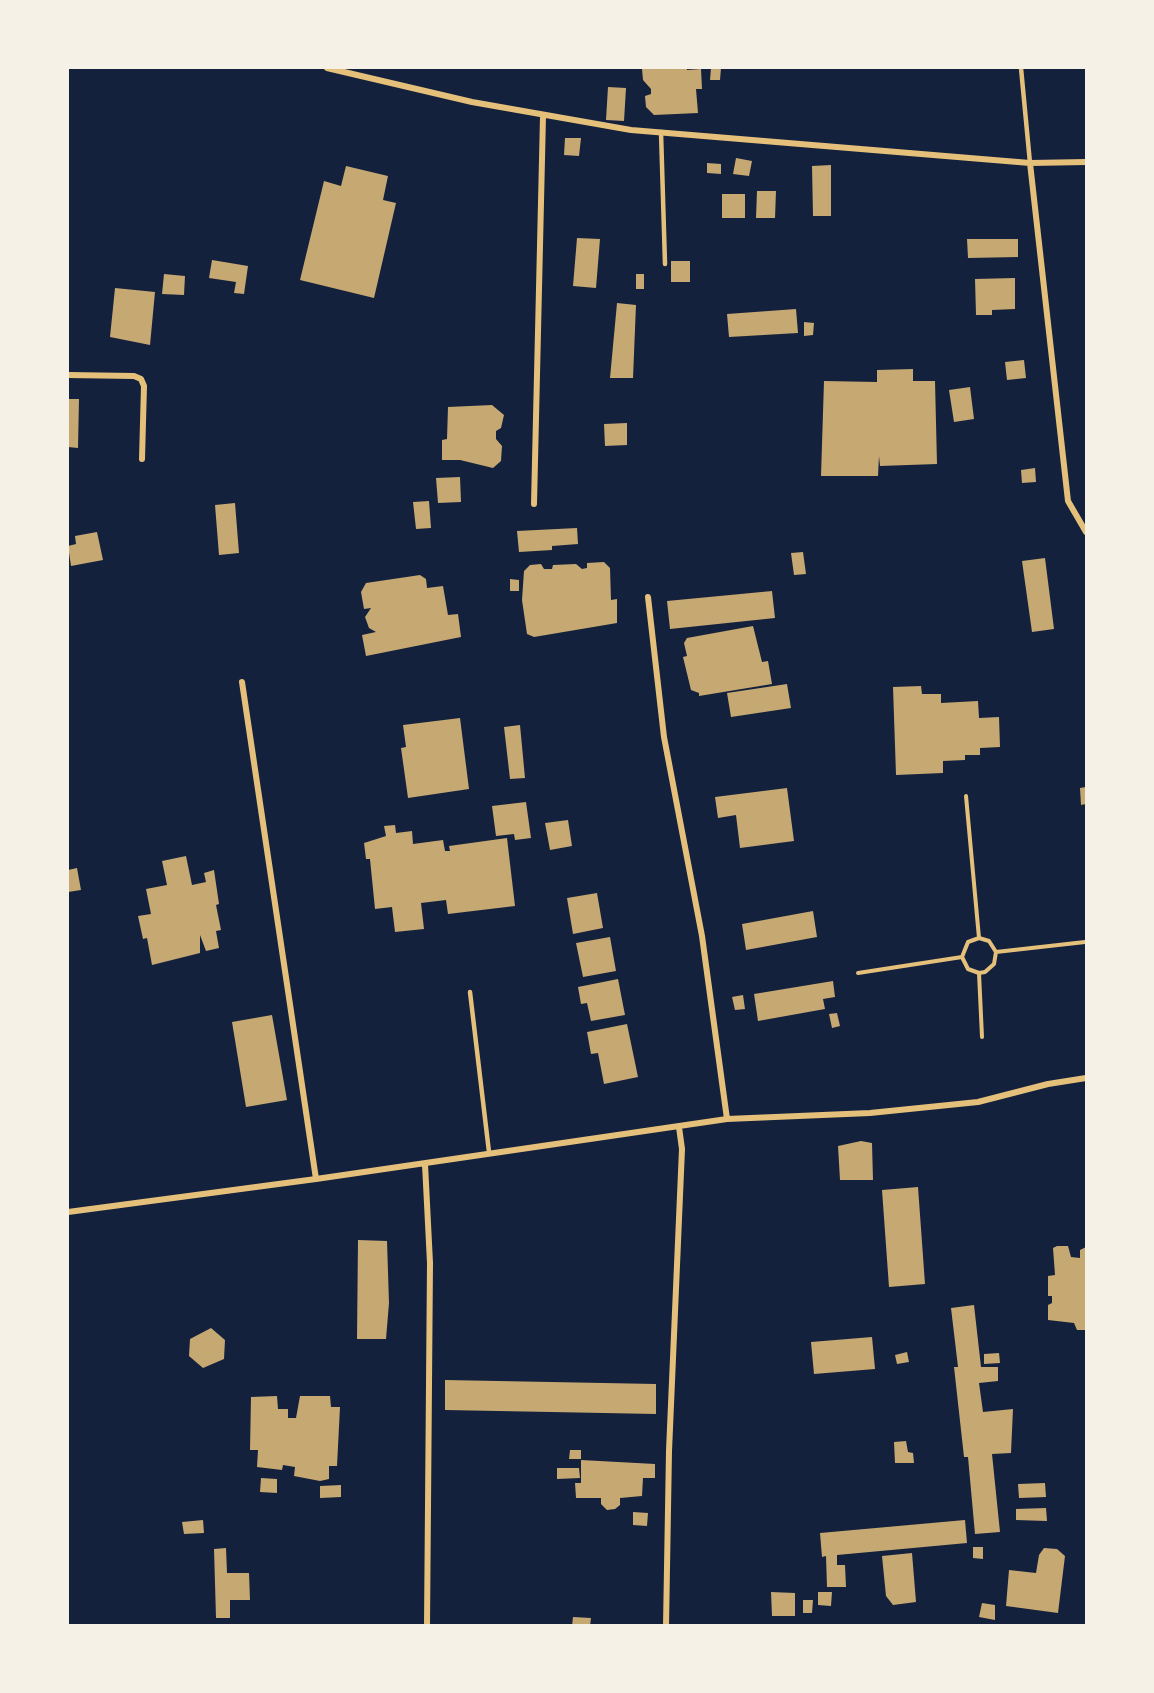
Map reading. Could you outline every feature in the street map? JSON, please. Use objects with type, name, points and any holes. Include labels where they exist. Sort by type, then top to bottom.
[{"type":"street","points":[[327,68],[543,116],[662,132],[1030,164],[1086,162]]},
{"type":"street","points":[[534,504],[543,116]]},
{"type":"street","points":[[1030,164],[1068,501],[1086,532]]},
{"type":"street","points":[[68,375],[134,376],[141,379],[144,386],[142,459]]},
{"type":"street","points":[[648,597],[664,737],[702,936],[727,1119]]},
{"type":"street","points":[[242,682],[316,1179]]},
{"type":"street","points":[[68,1212],[425,1164],[489,1152],[727,1119],[870,1113],[978,1102],[1047,1084],[1086,1078]]},
{"type":"street","points":[[666,1626],[669,1451],[682,1149],[679,1127]]},
{"type":"street","points":[[425,1164],[430,1263],[427,1626]]},
{"type":"lane","points":[[1021,68],[1030,164]]},
{"type":"lane","points":[[662,132],[665,264]]},
{"type":"lane","points":[[470,992],[489,1152]]},
{"type":"path","points":[[966,796],[978,938]]},
{"type":"path","points":[[978,938],[989,941],[996,951],[994,964],[986,972],[979,973],[968,969],[962,957],[968,942],[978,938]]},
{"type":"path","points":[[996,951],[1085,942]]},
{"type":"path","points":[[858,973],[962,957]]},
{"type":"path","points":[[979,973],[982,1037]]},
{"type":"building","points":[[687,68],[687,70],[701,69],[702,89],[696,89],[698,113],[654,115],[646,107],[645,96],[651,94],[651,89],[643,80],[642,69]]},
{"type":"building","points":[[711,68],[721,68],[720,80],[710,80]]},
{"type":"building","points":[[608,87],[626,88],[624,121],[606,120]]},
{"type":"building","points":[[565,138],[581,138],[579,156],[564,155]]},
{"type":"building","points":[[736,158],[752,161],[749,176],[733,174]]},
{"type":"building","points":[[707,163],[721,164],[721,174],[707,173]]},
{"type":"building","points":[[831,165],[831,216],[813,216],[812,166]]},
{"type":"building","points":[[346,166],[388,176],[383,200],[396,203],[374,298],[300,280],[324,181],[341,186]]},
{"type":"building","points":[[757,191],[776,191],[775,218],[756,218]]},
{"type":"building","points":[[722,194],[745,194],[745,218],[722,218]]},
{"type":"building","points":[[577,238],[600,239],[596,288],[573,286]]},
{"type":"building","points":[[967,239],[1018,239],[1018,257],[968,258]]},
{"type":"building","points":[[212,260],[248,266],[244,294],[234,293],[236,282],[209,278]]},
{"type":"building","points":[[671,261],[690,261],[690,282],[671,282]]},
{"type":"building","points":[[164,274],[185,276],[184,295],[162,294]]},
{"type":"building","points":[[636,274],[644,274],[644,289],[636,289]]},
{"type":"building","points":[[1015,278],[1015,309],[992,310],[992,315],[976,315],[975,279]]},
{"type":"building","points":[[115,288],[155,292],[150,345],[110,337]]},
{"type":"building","points":[[617,303],[636,305],[633,378],[610,378]]},
{"type":"building","points":[[796,309],[798,333],[729,337],[727,314]]},
{"type":"building","points":[[804,322],[814,323],[813,335],[804,336]]},
{"type":"building","points":[[1024,360],[1026,378],[1007,380],[1005,362]]},
{"type":"building","points":[[913,369],[913,381],[935,381],[937,464],[880,466],[879,456],[878,476],[821,476],[824,381],[877,382],[877,370]]},
{"type":"building","points":[[970,387],[974,419],[954,422],[949,390]]},
{"type":"building","points":[[68,399],[79,399],[78,448],[68,447]]},
{"type":"building","points":[[492,405],[504,415],[501,428],[496,431],[496,439],[502,446],[501,461],[493,468],[460,460],[442,460],[442,440],[447,439],[448,407]]},
{"type":"building","points":[[627,423],[627,445],[605,446],[604,424]]},
{"type":"building","points":[[1035,468],[1036,482],[1022,483],[1021,470]]},
{"type":"building","points":[[460,477],[461,502],[438,503],[436,478]]},
{"type":"building","points":[[429,501],[431,528],[416,529],[413,502]]},
{"type":"building","points":[[235,503],[239,553],[219,555],[215,505]]},
{"type":"building","points":[[577,528],[578,544],[552,546],[552,550],[519,552],[517,531]]},
{"type":"building","points":[[97,532],[103,560],[71,566],[68,546],[76,544],[75,536]]},
{"type":"building","points":[[803,552],[806,574],[794,575],[791,553]]},
{"type":"building","points":[[1045,558],[1054,629],[1032,632],[1022,561]]},
{"type":"building","points":[[604,562],[610,568],[611,600],[617,599],[617,623],[534,637],[527,634],[522,600],[524,571],[530,565],[541,564],[544,569],[552,569],[553,565],[576,564],[582,569],[587,568],[587,563]]},
{"type":"building","points":[[420,575],[426,579],[427,588],[443,586],[448,615],[458,614],[461,637],[366,656],[362,635],[376,632],[369,628],[365,617],[371,608],[364,609],[361,592],[366,583]]},
{"type":"building","points":[[510,579],[519,580],[519,591],[510,591]]},
{"type":"building","points":[[772,591],[775,618],[670,629],[667,601]]},
{"type":"building","points":[[753,626],[762,662],[768,661],[772,684],[699,696],[699,693],[691,690],[683,657],[687,656],[684,643],[687,638]]},
{"type":"building","points":[[787,684],[791,708],[731,717],[727,693]]},
{"type":"building","points":[[921,686],[922,694],[941,694],[941,703],[978,701],[979,718],[999,717],[1000,747],[980,748],[980,755],[965,755],[965,760],[943,761],[943,773],[896,775],[893,687]]},
{"type":"building","points":[[460,718],[469,789],[408,798],[401,748],[406,747],[403,725]]},
{"type":"building","points":[[520,725],[525,778],[510,779],[504,727]]},
{"type":"building","points":[[1086,787],[1086,804],[1081,805],[1080,788]]},
{"type":"building","points":[[787,788],[794,841],[740,848],[736,815],[718,818],[715,797]]},
{"type":"building","points":[[526,802],[531,838],[515,840],[514,834],[496,836],[492,806]]},
{"type":"building","points":[[568,820],[572,846],[550,850],[545,823]]},
{"type":"building","points":[[395,825],[396,833],[412,831],[413,844],[443,840],[445,851],[450,851],[449,846],[507,838],[515,906],[448,914],[446,900],[421,903],[424,929],[395,932],[392,907],[375,909],[370,859],[366,859],[364,843],[386,836],[384,826]]},
{"type":"building","points":[[186,856],[192,885],[206,882],[204,873],[214,870],[219,904],[216,905],[221,930],[216,931],[219,948],[206,951],[200,935],[200,953],[152,965],[147,938],[143,939],[138,916],[151,914],[146,889],[167,885],[162,861]]},
{"type":"building","points":[[77,868],[81,890],[68,892],[68,870]]},
{"type":"building","points":[[597,893],[603,928],[573,934],[567,898]]},
{"type":"building","points":[[813,911],[817,937],[746,950],[742,924]]},
{"type":"building","points":[[610,937],[616,971],[583,977],[576,943]]},
{"type":"building","points":[[618,979],[625,1015],[591,1021],[587,1003],[581,1004],[578,987]]},
{"type":"building","points":[[833,981],[835,997],[823,999],[825,1009],[758,1021],[754,994]]},
{"type":"building","points":[[743,995],[745,1009],[735,1010],[732,997]]},
{"type":"building","points":[[837,1013],[840,1026],[832,1028],[829,1014]]},
{"type":"building","points":[[272,1015],[287,1100],[246,1107],[232,1022]]},
{"type":"building","points":[[627,1024],[638,1077],[604,1084],[598,1053],[591,1054],[587,1032]]},
{"type":"building","points":[[861,1141],[872,1143],[873,1180],[840,1180],[838,1146]]},
{"type":"building","points":[[918,1187],[925,1284],[889,1287],[882,1190]]},
{"type":"building","points":[[358,1240],[387,1241],[389,1303],[386,1339],[357,1339]]},
{"type":"building","points":[[1068,1246],[1071,1257],[1080,1258],[1080,1250],[1086,1247],[1086,1330],[1077,1330],[1074,1323],[1048,1320],[1048,1305],[1052,1303],[1052,1296],[1048,1296],[1048,1276],[1055,1275],[1053,1248]]},
{"type":"building","points":[[974,1305],[981,1367],[998,1367],[998,1381],[979,1383],[983,1412],[1013,1409],[1011,1453],[992,1454],[1000,1532],[975,1534],[968,1457],[964,1457],[954,1367],[958,1367],[951,1308]]},
{"type":"building","points":[[211,1328],[225,1340],[224,1359],[203,1368],[189,1356],[190,1339]]},
{"type":"building","points":[[872,1337],[875,1369],[814,1374],[811,1342]]},
{"type":"building","points":[[907,1352],[909,1362],[897,1364],[895,1355]]},
{"type":"building","points":[[999,1353],[1000,1363],[984,1364],[984,1354]]},
{"type":"building","points":[[445,1380],[656,1384],[656,1414],[445,1410]]},
{"type":"building","points":[[277,1396],[278,1409],[288,1409],[288,1418],[296,1418],[300,1396],[330,1396],[331,1407],[340,1407],[337,1466],[329,1466],[329,1479],[320,1481],[294,1476],[295,1467],[283,1465],[282,1470],[257,1467],[258,1450],[250,1450],[251,1397]]},
{"type":"building","points":[[906,1441],[908,1452],[913,1453],[914,1463],[895,1463],[894,1442]]},
{"type":"building","points":[[570,1450],[581,1450],[581,1459],[569,1459]]},
{"type":"building","points":[[581,1460],[655,1464],[655,1478],[643,1478],[642,1496],[620,1498],[620,1505],[615,1509],[607,1510],[601,1504],[601,1498],[576,1498],[575,1483],[581,1483]]},
{"type":"building","points":[[557,1468],[579,1468],[580,1478],[557,1479]]},
{"type":"building","points":[[261,1478],[277,1479],[277,1493],[260,1492]]},
{"type":"building","points":[[1045,1483],[1046,1497],[1019,1498],[1018,1484]]},
{"type":"building","points":[[341,1485],[341,1497],[320,1498],[320,1486]]},
{"type":"building","points":[[1046,1508],[1047,1521],[1016,1520],[1016,1509]]},
{"type":"building","points":[[633,1512],[648,1513],[647,1526],[633,1525]]},
{"type":"building","points":[[203,1520],[204,1533],[184,1534],[182,1522]]},
{"type":"building","points":[[965,1520],[967,1543],[837,1555],[837,1565],[845,1565],[846,1587],[827,1587],[826,1556],[822,1557],[820,1533]]},
{"type":"building","points":[[973,1547],[983,1547],[983,1559],[973,1558]]},
{"type":"building","points":[[226,1548],[227,1573],[249,1573],[250,1600],[230,1600],[230,1618],[216,1618],[214,1549]]},
{"type":"building","points":[[1044,1548],[1057,1549],[1065,1556],[1058,1613],[1006,1606],[1009,1570],[1036,1573],[1039,1555]]},
{"type":"building","points":[[912,1553],[916,1602],[893,1605],[886,1596],[882,1556]]},
{"type":"building","points":[[771,1592],[795,1593],[795,1616],[772,1616]]},
{"type":"building","points":[[818,1592],[832,1592],[831,1606],[818,1605]]},
{"type":"building","points":[[803,1600],[813,1600],[812,1613],[803,1613]]},
{"type":"building","points":[[982,1603],[995,1605],[995,1620],[979,1617]]},
{"type":"building","points":[[573,1617],[591,1618],[590,1626],[572,1626]]}]
